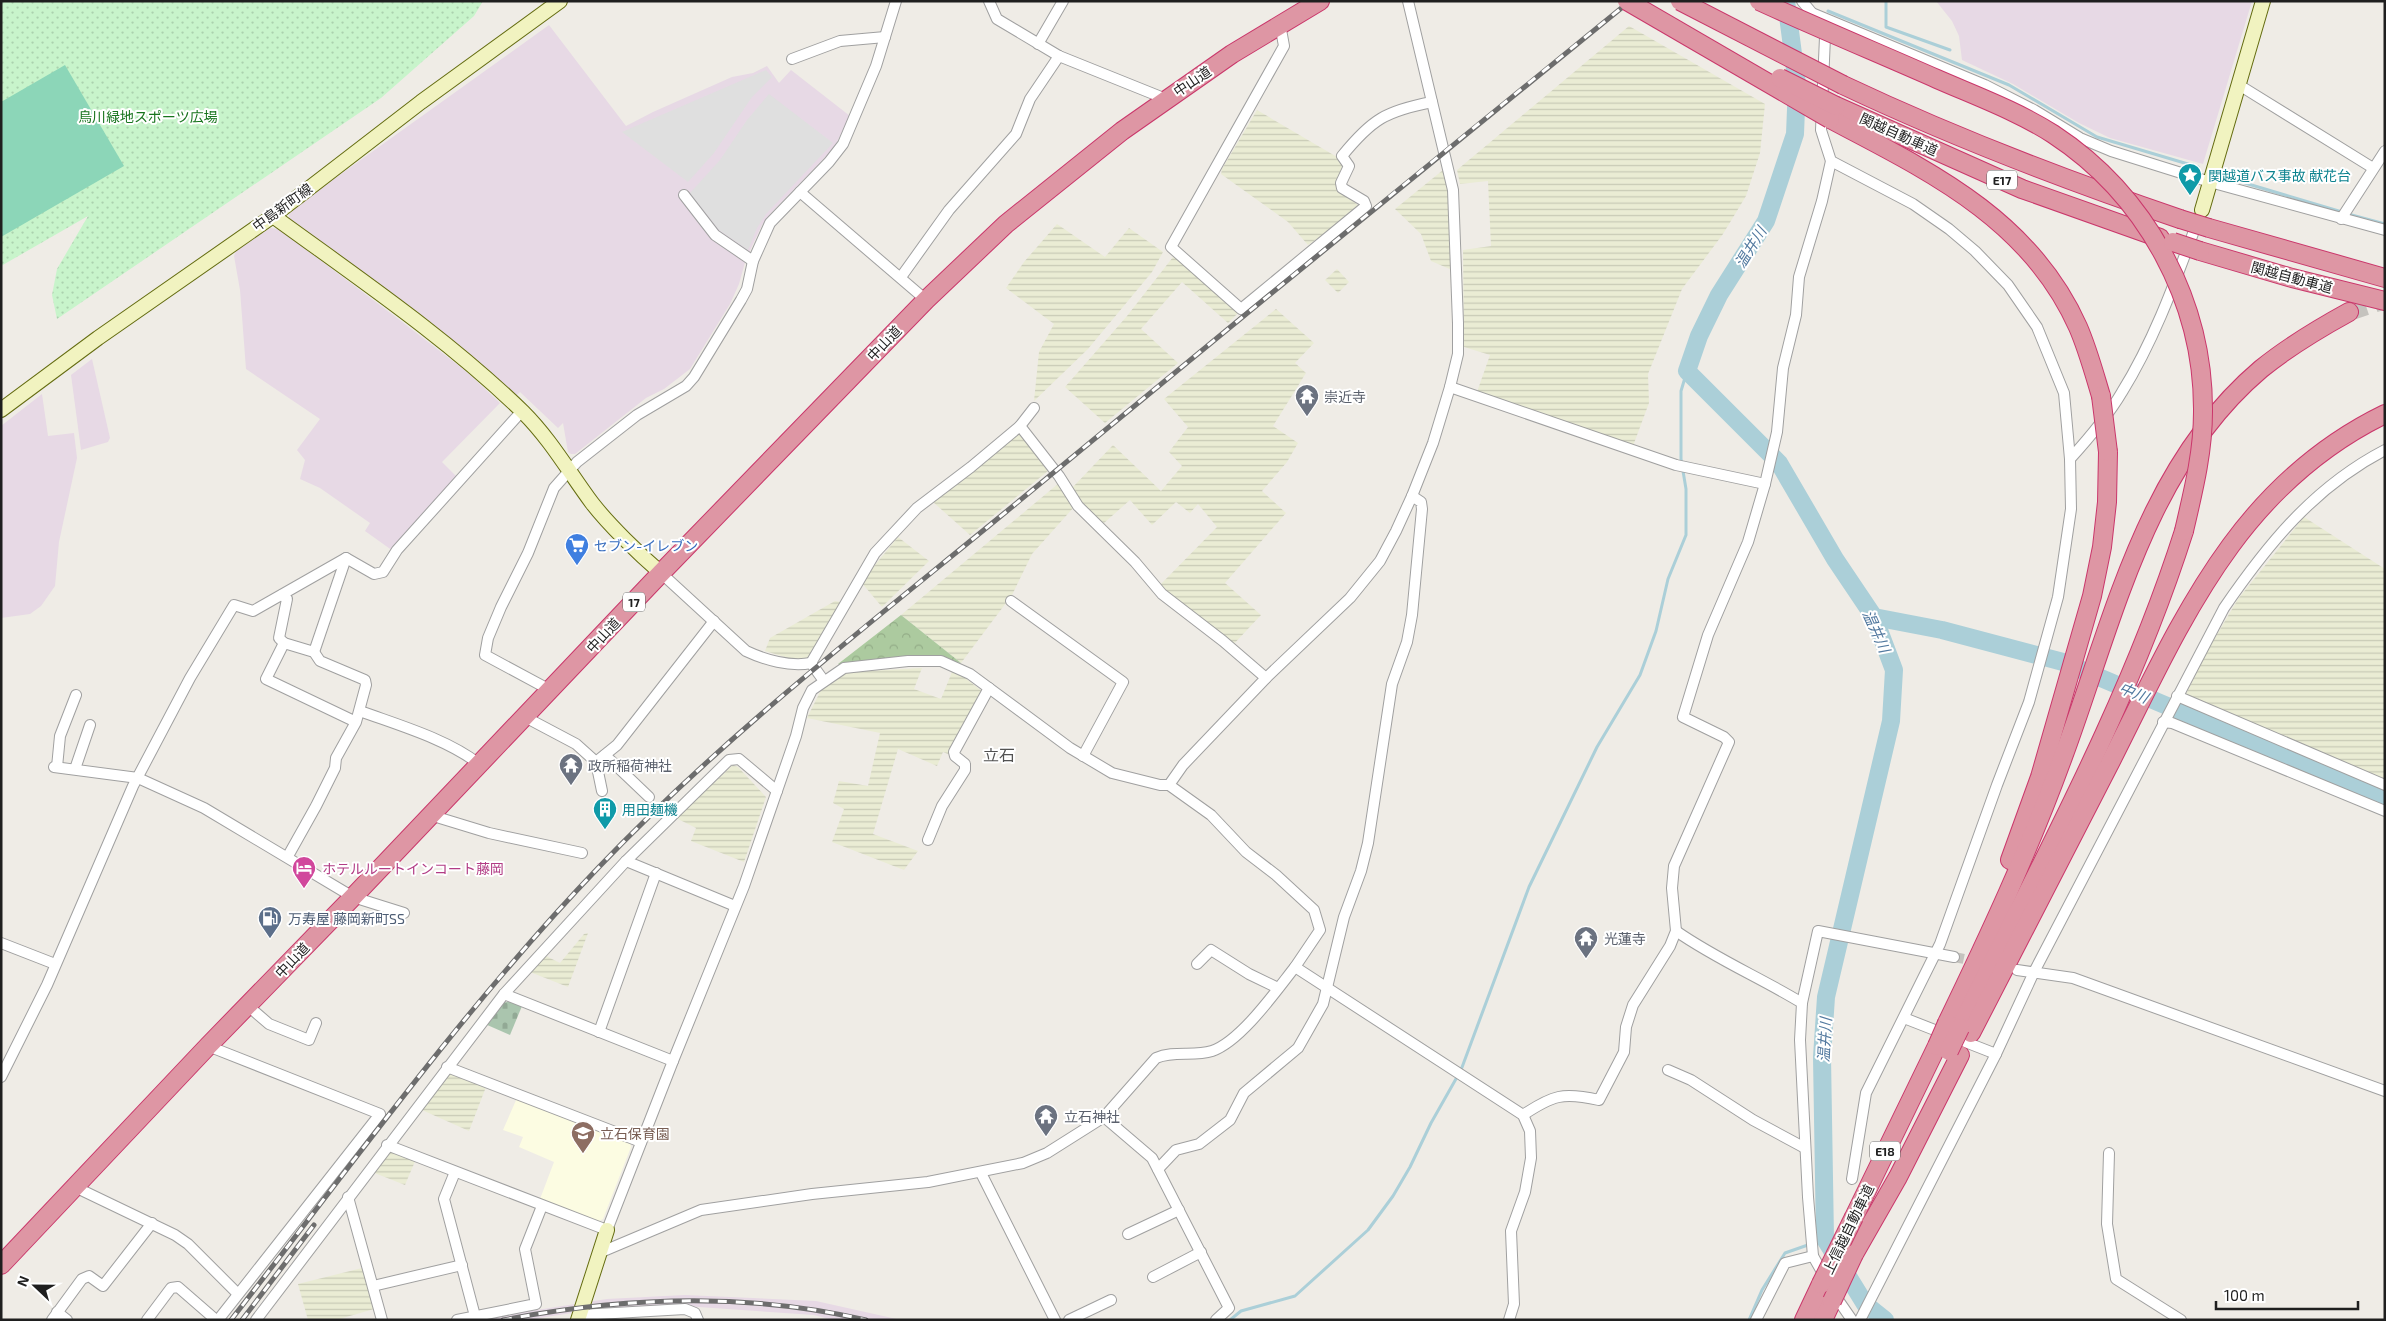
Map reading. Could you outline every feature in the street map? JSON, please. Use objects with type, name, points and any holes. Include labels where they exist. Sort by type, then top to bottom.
[{"type":"highway","name":"中山道","points":[[1,1265],[661,573],[926,300],[1006,224],[1166,99],[1280,24],[1320,1]]},
{"type":"highway","points":[[1627,1],[1833,112],[1966,195],[1993,215],[2017,238],[2041,266],[2078,326],[2090,358],[2101,396],[2108,452],[2107,502],[2102,547],[2079,644],[2040,777],[2002,882],[1955,1026]]},
{"type":"highway","name":"関越自動車道","points":[[1636,1],[1833,112],[2022,188],[2200,251],[2292,278],[2385,301]]},
{"type":"highway","name":"関越自動車道","points":[[1680,1],[1843,85],[1903,113],[2029,166],[2180,219],[2385,278]]},
{"type":"highway","points":[[1759,1],[2025,118],[2079,152],[2121,194],[2142,220],[2170,265],[2192,324],[2199,354],[2203,413],[2201,444],[2184,531],[2168,580],[2135,666],[2080,784],[1944,1049]]},
{"type":"highway","points":[[1955,1026],[1985,944],[2040,817],[2135,553],[2167,486],[2195,440],[2235,394],[2260,370],[2290,347],[2349,312]]},
{"type":"highway","points":[[1955,1026],[2187,614],[2225,553],[2264,503],[2309,460],[2348,434],[2385,414]]},
{"type":"highway","name":"上信越自動車道","points":[[1804,1320],[1917,1085],[1944,1049]]},
{"type":"highway","name":"上信越自動車道","points":[[1823,1320],[1944,1049]]},
{"type":"street","name":"中島新町線","points":[[1,410],[92,343],[273,216],[421,102],[560,1]]},
{"type":"street","points":[[550,690],[485,655],[488,638],[528,553],[554,488],[577,462],[637,415],[686,386],[694,377],[747,289],[753,261],[770,224],[829,162],[849,135],[876,66],[896,1]]},
{"type":"street","points":[[990,1],[997,20],[1059,56],[1166,99]]},
{"type":"street","points":[[1038,44],[1064,1]]},
{"type":"street","points":[[1169,785],[1182,765],[1266,678],[1350,598],[1380,560],[1412,496],[1433,443],[1458,354],[1453,190],[1408,1]]},
{"type":"street","points":[[1522,1115],[1560,1095],[1578,1095],[1599,1100],[1624,1052],[1626,1027],[1633,1005],[1670,946],[1676,931],[1672,888],[1674,866],[1729,742],[1724,737],[1683,717],[1708,635],[1748,542],[1765,484],[1776,432],[1783,368],[1796,315],[1799,277],[1822,201],[1831,161],[1821,130],[1825,37],[1812,13],[1802,1]]},
{"type":"street","points":[[2070,459],[2097,428],[2123,392],[2164,309],[2202,210],[2263,1]]},
{"type":"street","points":[[1812,13],[1985,85],[2034,110],[2080,138],[2111,151],[2210,182],[2385,230]]},
{"type":"street","points":[[1280,24],[1284,46],[1171,248],[1241,309],[1366,206],[1364,201],[1342,188],[1341,183],[1349,166],[1342,156],[1361,132],[1392,111],[1432,102]]},
{"type":"street","points":[[792,59],[840,41],[885,37]]},
{"type":"street","points":[[901,277],[949,210],[1016,134],[1030,99],[1059,56]]},
{"type":"street","points":[[2239,85],[2373,168]]},
{"type":"street","points":[[2342,219],[2385,150]]},
{"type":"street","points":[[1831,161],[1913,204],[1949,229],[1975,251],[2008,285],[2037,327],[2064,393],[2070,459],[2071,510],[2058,597],[2029,702],[1935,953],[1866,1093],[1852,1179]]},
{"type":"street","points":[[800,192],[926,300]]},
{"type":"street","points":[[684,195],[715,235],[753,261]]},
{"type":"street","points":[[273,216],[458,354],[522,411],[547,436],[593,504],[661,573],[746,650],[758,656],[800,665],[811,663],[875,553],[917,508],[971,467],[1020,426],[1034,408]]},
{"type":"street","points":[[1450,387],[1676,465],[1765,484]]},
{"type":"street","points":[[346,558],[374,574],[382,572],[397,550],[522,411]]},
{"type":"street","points":[[1020,426],[1059,476],[1078,506],[1135,562],[1162,594],[1223,640],[1266,678]]},
{"type":"street","points":[[1860,1320],[1996,1054],[2034,972],[2224,608],[2253,566],[2286,526],[2324,490],[2365,460],[2385,450]]},
{"type":"street","points":[[1158,1169],[1176,1150],[1199,1144],[1230,1120],[1244,1093],[1298,1048],[1323,1004],[1344,917],[1361,871],[1368,843],[1392,684],[1409,634],[1422,508],[1421,502],[1412,496]]},
{"type":"street","points":[[1,1077],[47,985],[54,964],[138,778],[190,678],[234,605],[253,611],[346,558]]},
{"type":"street","points":[[314,652],[346,558]]},
{"type":"street","points":[[282,595],[287,599],[279,638],[284,643],[314,652],[320,661],[365,680],[360,711],[356,722],[336,758],[335,768],[316,806],[288,856]]},
{"type":"street","points":[[1011,601],[1123,682],[1083,756]]},
{"type":"street","points":[[596,762],[617,745],[714,621]]},
{"type":"street","points":[[284,643],[266,679],[356,722]]},
{"type":"street","points":[[599,1253],[701,1210],[812,1194],[928,1182],[981,1173],[1023,1163],[1047,1153],[1104,1117],[1156,1058],[1166,1054],[1198,1054],[1214,1050],[1231,1041],[1295,967],[1320,930],[1314,910],[1246,852],[1211,815],[1169,785],[1160,785],[1112,773],[1083,756],[970,674],[941,661],[908,661],[844,668],[824,681],[812,690],[803,708],[796,736],[735,906],[607,1230],[599,1253],[579,1318],[685,1309],[695,1313],[698,1320]]},
{"type":"street","points":[[811,663],[824,681]]},
{"type":"street","points":[[928,840],[942,806],[965,770],[965,764],[955,756],[954,752],[989,688]]},
{"type":"street","points":[[76,694],[60,736],[56,767],[138,778],[204,808],[288,856],[353,897],[404,913]]},
{"type":"street","points":[[2176,698],[2385,785]]},
{"type":"street","points":[[360,711],[412,730],[470,757],[479,764]]},
{"type":"street","points":[[525,716],[576,744],[596,762],[602,791]]},
{"type":"street","points":[[2165,720],[2385,811]]},
{"type":"street","points":[[75,769],[90,725]]},
{"type":"street","points":[[605,755],[649,797]]},
{"type":"street","points":[[256,1320],[504,994],[626,861],[729,760],[739,759],[777,791]]},
{"type":"street","points":[[430,815],[489,833],[582,854]]},
{"type":"street","points":[[626,861],[735,906]]},
{"type":"street","points":[[598,1032],[656,873]]},
{"type":"street","points":[[1676,931],[1706,952],[1753,974],[1802,1004]]},
{"type":"street","points":[[1852,1320],[1840,1303],[1814,1256],[1804,1148],[1800,1040],[1802,1004],[1818,931],[1954,957]]},
{"type":"street","points":[[1,943],[54,964]]},
{"type":"street","points":[[1197,964],[1212,950],[1249,974],[1278,988]]},
{"type":"street","points":[[1295,967],[1522,1115],[1530,1131],[1531,1158],[1525,1192],[1511,1231],[1514,1304],[1510,1320]]},
{"type":"street","points":[[2017,970],[2073,978],[2385,1091]]},
{"type":"street","points":[[504,994],[673,1061]]},
{"type":"street","points":[[247,1005],[269,1024],[310,1040],[316,1023]]},
{"type":"street","points":[[1904,1018],[1996,1054]]},
{"type":"street","points":[[147,1320],[171,1288],[178,1287],[217,1320],[380,1114],[208,1046]]},
{"type":"street","points":[[447,1067],[641,1142]]},
{"type":"street","points":[[1668,1070],[1691,1080],[1753,1120],[1804,1148]]},
{"type":"street","points":[[1104,1117],[1152,1158],[1230,1308],[1216,1320]]},
{"type":"street","points":[[387,1146],[607,1230]]},
{"type":"street","points":[[2109,1153],[2107,1224],[2116,1279],[2182,1320]]},
{"type":"street","points":[[455,1172],[444,1199],[475,1316]]},
{"type":"street","points":[[981,1173],[1055,1320]]},
{"type":"street","points":[[75,1187],[152,1223],[188,1244],[238,1294]]},
{"type":"street","points":[[348,1197],[382,1320]]},
{"type":"street","points":[[456,1320],[536,1304],[525,1249],[542,1206]]},
{"type":"street","points":[[1128,1234],[1179,1210]]},
{"type":"street","points":[[67,1320],[54,1316],[82,1279],[89,1276],[103,1286],[152,1223]]},
{"type":"street","points":[[1153,1277],[1201,1252]]},
{"type":"street","points":[[1756,1320],[1785,1263],[1814,1256]]},
{"type":"street","points":[[373,1286],[462,1265]]},
{"type":"street","points":[[1069,1320],[1111,1300]]},
{"type":"shaded area","points":[[1936,1],[2252,1],[2203,164],[2110,138],[2079,123],[2013,84],[1962,60],[1959,36],[1952,21]]},
{"type":"shaded area","points":[[549,25],[626,126],[732,77],[753,73],[767,66],[779,83],[791,70],[850,116],[834,148],[771,213],[762,225],[746,259],[739,284],[730,304],[690,369],[664,389],[646,398],[575,454],[568,452],[563,423],[558,428],[520,392],[515,397],[374,282],[289,219],[289,215],[295,207]]},
{"type":"shaded area","points":[[1629,26],[1765,104],[1760,153],[1746,196],[1723,234],[1682,289],[1648,374],[1649,403],[1633,446],[1477,392],[1490,355],[1464,347],[1463,250],[1491,246],[1488,181],[1460,184],[1457,170]]},
{"type":"shaded area","points":[[766,70],[772,77],[752,97],[714,153],[688,182],[622,132]]},
{"type":"shaded area","points":[[769,94],[833,143],[766,214],[757,228],[748,250],[719,230],[690,193],[720,160],[747,120]]},
{"type":"shaded area","points":[[1257,110],[1337,157],[1343,167],[1337,187],[1361,208],[1308,245],[1288,222],[1221,174],[1222,169]]},
{"type":"shaded area","points":[[1443,170],[1450,196],[1452,270],[1431,261],[1421,234],[1395,209]]},
{"type":"shaded area","points":[[1057,224],[1105,257],[1129,228],[1163,252],[1152,272],[1088,349],[1034,401],[1039,352],[1054,324],[1006,288],[1024,262]]},
{"type":"shaded area","points":[[270,228],[279,229],[397,318],[467,372],[500,403],[442,462],[458,478],[393,551],[365,531],[370,523],[320,488],[300,479],[305,460],[297,450],[320,419],[246,369],[240,290],[234,256],[236,251]]},
{"type":"shaded area","points":[[1173,257],[1179,259],[1239,312],[1228,323],[1182,282],[1141,329],[1178,363],[1105,423],[1065,387],[1127,316]]},
{"type":"shaded area","points":[[1337,269],[1349,282],[1338,293],[1325,280]]},
{"type":"shaded area","points":[[1276,309],[1314,343],[1295,363],[1306,373],[1273,426],[1298,443],[1287,462],[1262,491],[1286,513],[1225,583],[1261,615],[1232,646],[1159,586],[1217,527],[1198,504],[1190,513],[1176,502],[1152,525],[1130,500],[1104,523],[1081,504],[1072,488],[1113,445],[1161,491],[1182,466],[1169,452],[1188,427],[1164,399]]},
{"type":"shaded area","points":[[92,359],[110,438],[108,442],[81,450],[71,375]]},
{"type":"shaded area","points":[[42,394],[48,436],[74,433],[77,458],[59,542],[55,586],[41,606],[30,614],[1,618],[1,426]]},
{"type":"shaded area","points":[[1019,433],[1048,471],[970,535],[933,502]]},
{"type":"shaded area","points":[[1059,483],[1074,507],[1032,554],[1012,595],[961,663],[901,615]]},
{"type":"shaded area","points":[[2304,517],[2385,569],[2385,779],[2186,694],[2209,648],[2238,599]]},
{"type":"shaded area","points":[[898,537],[929,561],[882,607],[861,582]]},
{"type":"shaded area","points":[[835,601],[840,602],[807,659],[795,660],[765,651],[770,638]]},
{"type":"shaded area","points":[[922,668],[914,689],[941,699],[952,672],[964,677],[983,692],[950,755],[943,752],[937,766],[898,749],[873,834],[918,851],[904,870],[832,842],[844,809],[833,803],[839,781],[868,786],[880,733],[807,718],[823,686],[848,672]]},
{"type":"shaded area","points":[[733,765],[738,767],[766,797],[744,862],[691,841],[696,828],[676,818]]},
{"type":"shaded area","points":[[588,933],[568,987],[530,972],[544,955],[560,963],[584,934]]},
{"type":"shaded area","points":[[452,1073],[486,1087],[469,1131],[422,1110],[446,1076]]},
{"type":"shaded area","name":"立石保育園","points":[[517,1098],[630,1142],[631,1147],[603,1219],[597,1222],[540,1199],[554,1162],[519,1147],[523,1137],[503,1130]]},
{"type":"shaded area","points":[[394,1150],[416,1159],[405,1185],[372,1172],[386,1152]]},
{"type":"shaded area","points":[[362,1268],[374,1309],[336,1320],[308,1320],[298,1284]]},
{"type":"shaded area","points":[[685,1295],[816,1301],[901,1320],[833,1320],[814,1315],[684,1306],[578,1312],[527,1320],[472,1320],[607,1299]]},
{"type":"green space","name":"烏川緑地スポーツ広場","points":[[1,1],[483,1],[474,16],[381,98],[57,319],[52,295],[57,269],[88,216],[1,266]]},
{"type":"green space","points":[[65,65],[124,166],[1,237],[1,102]]},
{"type":"green space","points":[[901,615],[961,663],[927,656],[841,666],[838,664]]},
{"type":"green space","points":[[510,1001],[522,1006],[510,1035],[485,1024],[503,1003]]},
{"type":"waterway","name":"温井川","points":[[1786,1],[1797,84],[1795,134],[1766,221],[1719,295],[1699,336],[1687,371],[1779,463],[1835,559],[1874,617],[1894,670],[1891,721],[1826,997],[1822,1057],[1825,1239],[1865,1304],[1885,1320]]},
{"type":"waterway","points":[[1886,1],[1886,27],[1950,50]]},
{"type":"waterway","points":[[1828,11],[2009,85],[2097,137],[2198,167]]},
{"type":"waterway","points":[[2228,178],[2342,212]]},
{"type":"waterway","points":[[2348,214],[2385,224]]},
{"type":"waterway","points":[[1230,1320],[1241,1311],[1295,1296],[1368,1230],[1393,1196],[1410,1167],[1431,1123],[1461,1070],[1529,887],[1597,747],[1640,675],[1656,631],[1668,579],[1686,535],[1686,489],[1681,459],[1681,391],[1687,371]]},
{"type":"waterway","name":"中川","points":[[1874,617],[1942,630],[2063,662],[2385,798]]},
{"type":"waterway","points":[[1749,1320],[1762,1290],[1785,1253],[1825,1239]]},
{"type":"tunnel","points":[[2349,312],[2385,300]]},
{"type":"tunnel","points":[[1954,957],[1979,962]]},
{"type":"railway","points":[[231,1320],[409,1089],[501,976],[598,868],[695,773],[849,640],[1630,1]]},
{"type":"railway","points":[[242,1320],[314,1225]]},
{"type":"railway","points":[[503,1320],[594,1306],[685,1301],[776,1305],[866,1320]]},
{"type":"place","name":"関越道バス事故 献花台","points":[[2190,196]]},
{"type":"place","name":"崇近寺","points":[[1307,417]]},
{"type":"place","name":"セブン-イレブン","points":[[577,566]]},
{"type":"place","name":"政所稲荷神社","points":[[571,786]]},
{"type":"place","name":"用田麺機","points":[[605,830]]},
{"type":"place","name":"ホテルルートインコート藤岡","points":[[304,889]]},
{"type":"place","name":"万寿屋 藤岡新町SS","points":[[270,939]]},
{"type":"place","name":"光蓮寺","points":[[1586,959]]},
{"type":"place","name":"立石神社","points":[[1046,1137]]},
{"type":"place","name":"立石保育園","points":[[583,1154]]},
{"type":"district","name":"立石","points":[[999,754]]}]
